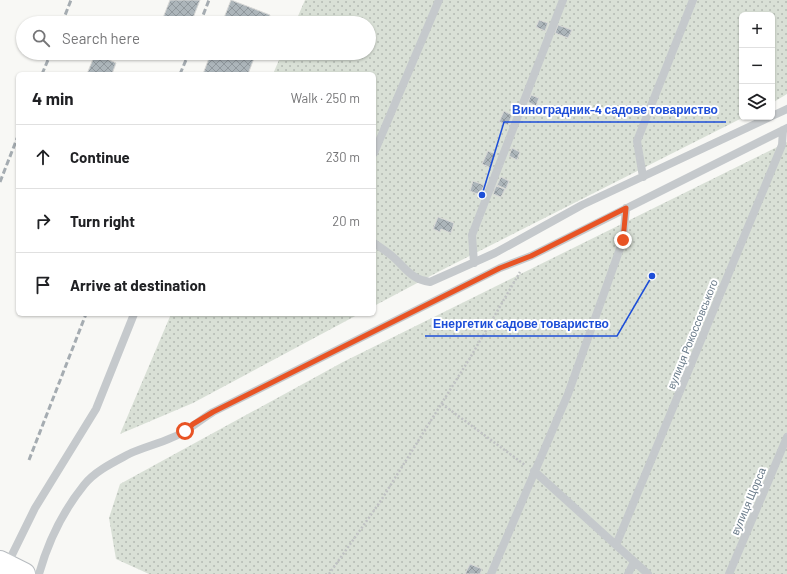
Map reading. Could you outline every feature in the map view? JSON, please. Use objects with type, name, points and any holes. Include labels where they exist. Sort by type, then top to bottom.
[{"type":"lane","points":[[376,148],[439,0]]},
{"type":"lane","points":[[474,263],[472,234],[563,0]]},
{"type":"lane","points":[[643,177],[636,141],[693,0]]},
{"type":"lane","points":[[775,114],[787,109]]},
{"type":"lane","points":[[376,245],[419,280],[430,282],[496,253],[582,205],[763,120]]},
{"type":"lane","points":[[38,574],[45,553],[59,524],[85,484],[106,466],[185,431],[193,424],[213,412],[500,268],[531,256],[785,129]]},
{"type":"lane","name":"вулиця Рокоссовського","points":[[616,545],[782,145],[785,129]]},
{"type":"lane","points":[[491,574],[568,394],[623,240],[626,208]]},
{"type":"lane","points":[[10,567],[35,508],[96,409],[133,316]]},
{"type":"lane","name":"вулиця Щорса","points":[[730,574],[787,437]]},
{"type":"lane","points":[[534,471],[648,574]]},
{"type":"lane","points":[[628,574],[634,562]]},
{"type":"path","points":[[329,574],[380,502],[442,404],[531,256]]},
{"type":"path","points":[[442,404],[534,471]]},
{"type":"shaded area","points":[[305,0],[787,0],[787,94],[775,101],[775,12],[739,12],[739,120],[376,305],[376,72],[274,72],[279,60],[376,60],[376,16],[298,16]]},
{"type":"shaded area","points":[[787,142],[787,574],[149,574],[116,559],[109,518],[120,484],[343,362]]},
{"type":"shaded area","points":[[170,316],[355,316],[193,403],[120,434]]},
{"type":"building","points":[[170,0],[200,0],[194,16],[164,16]]},
{"type":"building","points":[[231,0],[270,15],[270,16],[225,16]]},
{"type":"building","points":[[539,20],[548,23],[545,31],[536,27]]},
{"type":"building","points":[[558,25],[572,30],[568,38],[555,33]]},
{"type":"building","points":[[93,60],[109,60],[116,63],[113,72],[88,72]]},
{"type":"building","points":[[208,60],[253,60],[249,72],[204,72]]},
{"type":"building","points":[[531,95],[539,98],[536,106],[528,102]]},
{"type":"building","points":[[504,111],[512,115],[508,125],[499,122]]},
{"type":"building","points":[[512,148],[520,152],[517,160],[509,156]]},
{"type":"building","points":[[488,151],[496,154],[491,168],[482,164]]},
{"type":"building","points":[[501,177],[509,181],[506,189],[497,185]]},
{"type":"building","points":[[473,181],[484,185],[480,195],[470,191]]},
{"type":"building","points":[[496,186],[505,189],[501,197],[493,194]]},
{"type":"building","points":[[438,217],[454,223],[451,233],[441,229],[440,232],[433,229]]},
{"type":"building","points":[[470,564],[482,569],[480,574],[465,574]]},
{"type":"railway","points":[[65,16],[71,0]]},
{"type":"railway","points":[[203,16],[209,0]]},
{"type":"railway","points":[[43,72],[48,60]]},
{"type":"railway","points":[[181,72],[186,60]]},
{"type":"railway","points":[[0,182],[16,141]]},
{"type":"railway","points":[[29,460],[85,316]]},
{"type":"place","name":"Виноградник-4 садове товариство","points":[[482,195]]},
{"type":"place","name":"Енергетик садове товариство","points":[[652,276]]},
{"type":"route","points":[[185,431],[193,424],[213,412],[500,268],[531,256],[626,208],[623,240]]}]
